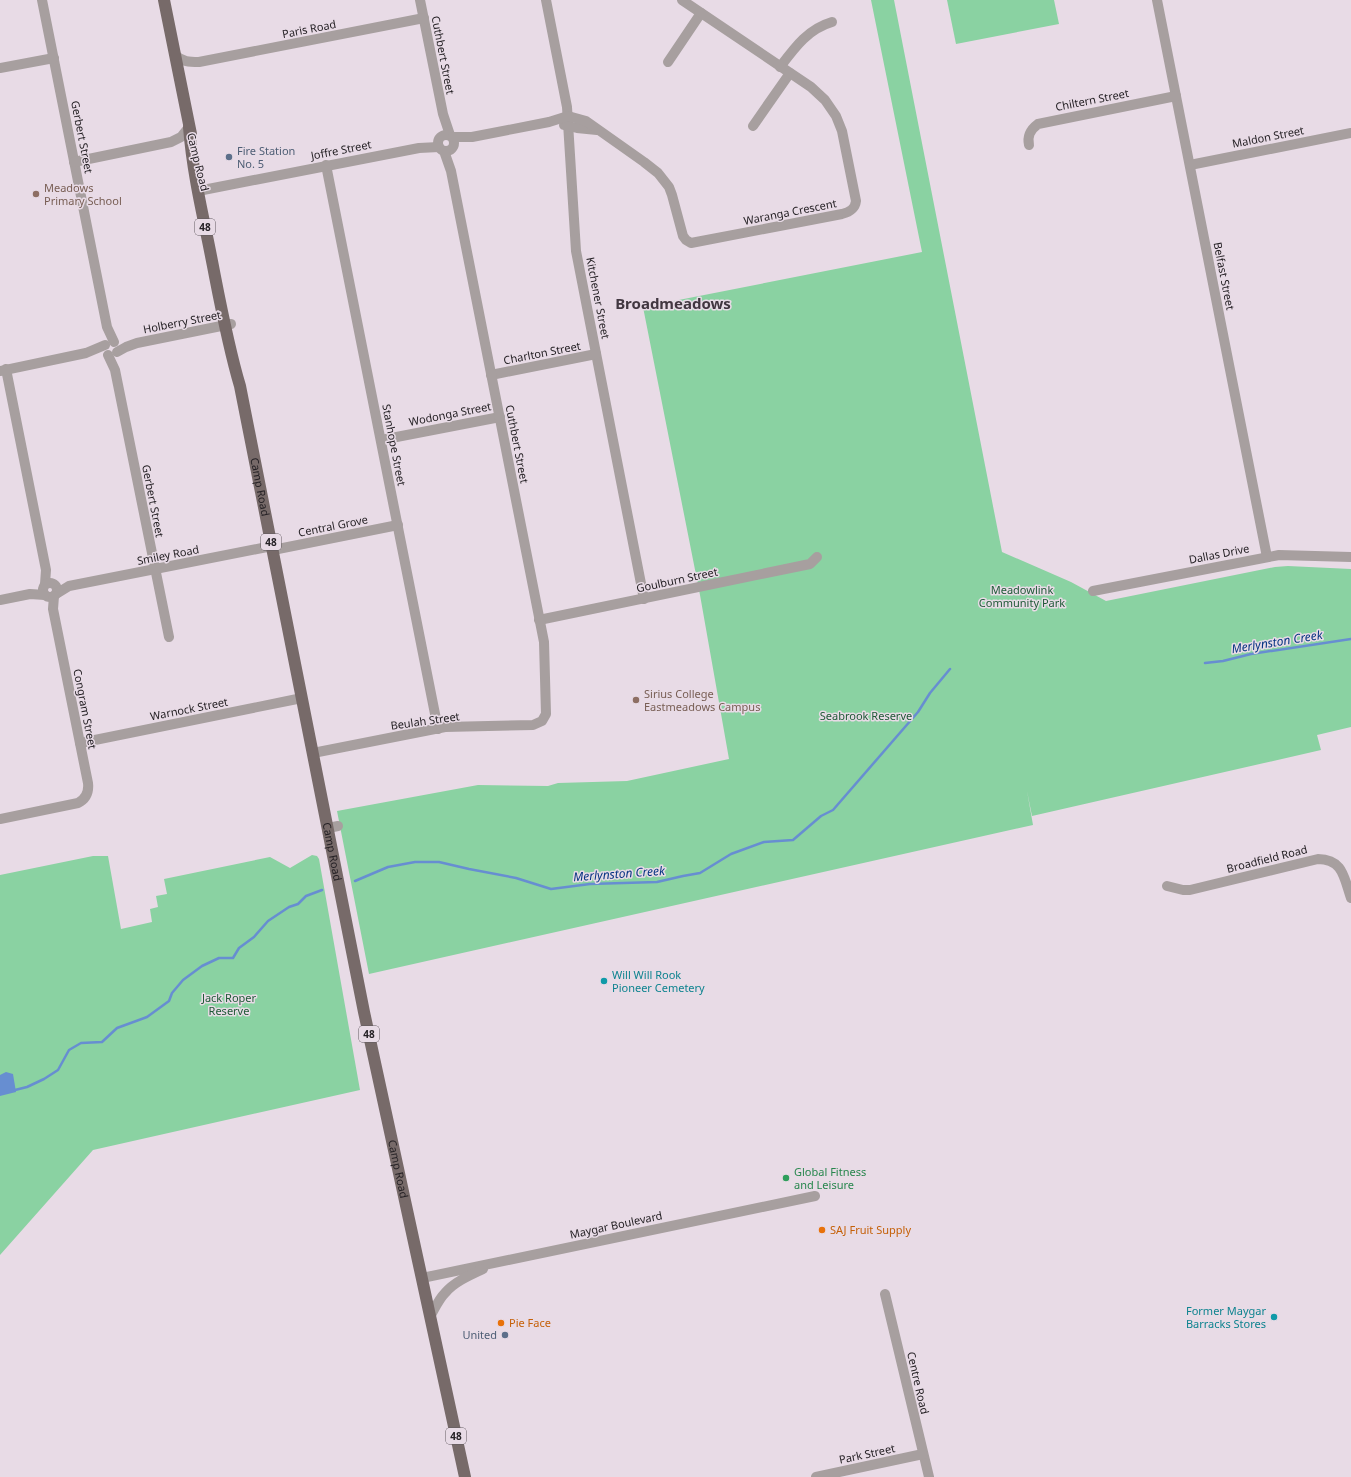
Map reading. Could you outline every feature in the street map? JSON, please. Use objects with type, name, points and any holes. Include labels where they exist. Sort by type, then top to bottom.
[{"type":"main road","name":"Camp Road","points":[[164,0],[189,127],[191,149],[201,190],[228,325],[231,356],[240,386],[313,753],[333,827],[364,1012],[466,1477]]},
{"type":"main road","name":"Camp Road","points":[[189,127],[196,148],[201,190]]},
{"type":"street","name":"Gerbert Street","points":[[42,0],[169,637]]},
{"type":"street","name":"Cuthbert Street","points":[[420,0],[443,114],[451,171],[544,642],[546,714],[542,722]]},
{"type":"street","name":"Kitchener Street","points":[[546,0],[565,95],[576,251],[644,599]]},
{"type":"street","name":"Belfast Street","points":[[1157,0],[1267,557]]},
{"type":"street","name":"Waranga Crescent","points":[[568,121],[577,128],[597,130],[644,162],[663,179],[675,202],[683,236],[691,243],[847,213],[854,207],[856,201],[840,124],[830,106],[822,96],[686,1]]},
{"type":"street","points":[[668,62],[700,12]]},
{"type":"street","name":"Paris Road","points":[[175,55],[180,60],[186,62],[199,62],[424,18]]},
{"type":"street","points":[[780,67],[796,46],[810,32],[823,24],[832,22]]},
{"type":"street","points":[[0,68],[54,58]]},
{"type":"street","name":"Paris Road","points":[[180,78],[187,68],[199,62]]},
{"type":"street","points":[[753,126],[790,73]]},
{"type":"street","name":"Chiltern Street","points":[[1029,145],[1030,131],[1038,124],[1176,96]]},
{"type":"street","name":"Joffre Street","points":[[201,190],[549,122],[568,121]]},
{"type":"street","points":[[74,162],[171,142],[181,137],[189,127]]},
{"type":"street","name":"Maldon Street","points":[[1190,165],[1351,132]]},
{"type":"street","points":[[171,142],[182,143],[191,149]]},
{"type":"street","name":"Stanhope Street","points":[[326,165],[438,728]]},
{"type":"street","name":"Holberry Street","points":[[3,370],[228,325]]},
{"type":"street","name":"Charlton Street","points":[[491,375],[596,354]]},
{"type":"street","name":"Congram Street","points":[[0,819],[78,803],[85,799],[88,788],[46,570],[3,370]]},
{"type":"street","name":"Wodonga Street","points":[[381,440],[500,417]]},
{"type":"street","name":"Central Grove","points":[[272,548],[398,525]]},
{"type":"street","name":"Smiley Road","points":[[0,600],[272,548]]},
{"type":"street","name":"Dallas Drive","points":[[1093,591],[1289,554],[1351,557]]},
{"type":"street","name":"Goulburn Street","points":[[539,620],[810,564],[817,557]]},
{"type":"street","name":"Warnock Street","points":[[80,743],[302,698]]},
{"type":"street","name":"Beulah Street","points":[[313,753],[438,728],[527,726],[542,722]]},
{"type":"street","name":"Broadfield Road","points":[[1167,886],[1190,890],[1318,859],[1324,859],[1336,863],[1339,867],[1351,898]]},
{"type":"street","name":"Maygar Boulevard","points":[[422,1278],[815,1196]]},
{"type":"street","points":[[431,1316],[447,1290],[470,1276],[498,1262]]},
{"type":"street","name":"Centre Road","points":[[885,1294],[929,1477]]},
{"type":"street","name":"Park Street","points":[[816,1477],[847,1474],[923,1454]]},
{"type":"green space","name":"Seabrook Reserve","points":[[871,0],[894,0],[1002,552],[1071,582],[1106,601],[1275,567],[1288,566],[1351,569],[1351,727],[1317,735],[1321,750],[1032,816],[1027,791],[1033,825],[369,974],[337,811],[478,785],[548,786],[558,783],[627,781],[729,759],[700,595],[643,307],[922,252]]},
{"type":"green space","points":[[947,0],[1054,0],[1059,24],[956,44]]},
{"type":"green space","name":"Jack Roper Reserve","points":[[312,855],[317,856],[319,859],[360,1090],[93,1150],[0,1255],[0,875],[93,856],[108,856],[121,929],[152,922],[150,909],[158,907],[156,896],[167,894],[164,879],[270,857],[290,868]]},
{"type":"water","points":[[6,1072],[13,1074],[16,1092],[0,1096],[0,1075]]},
{"type":"waterway","name":"Merlynston Creek","points":[[1205,663],[1223,661],[1251,654],[1351,639]]},
{"type":"waterway","name":"Merlynston Creek","points":[[355,881],[388,867],[415,862],[439,862],[516,878],[551,889],[590,884],[657,882],[700,873],[731,854],[764,842],[793,840],[821,816],[833,810],[918,712],[930,693],[950,669]]},
{"type":"waterway","name":"Merlynston Creek","points":[[15,1090],[27,1087],[58,1070],[69,1050],[81,1043],[102,1042],[117,1028],[147,1017],[169,1001],[172,993],[183,980],[202,966],[219,958],[233,958],[239,948],[254,937],[268,921],[289,907],[298,904],[306,896],[322,890]]},
{"type":"place","name":"Fire Station No. 5","points":[[229,157]]},
{"type":"place","name":"Meadows Primary School","points":[[36,194]]},
{"type":"place","name":"Sirius College Eastmeadows Campus","points":[[636,700]]},
{"type":"place","name":"Will Will Rook Pioneer Cemetery","points":[[604,981]]},
{"type":"place","name":"Global Fitness and Leisure","points":[[786,1178]]},
{"type":"place","name":"SAJ Fruit Supply","points":[[822,1230]]},
{"type":"place","name":"Former Maygar Barracks Stores","points":[[1274,1317]]},
{"type":"place","name":"Pie Face","points":[[501,1323]]},
{"type":"place","name":"United","points":[[505,1335]]},
{"type":"district","name":"Broadmeadows","points":[[673,304]]},
{"type":"park label","name":"Meadowlink Community Park","points":[[1022,596]]}]
